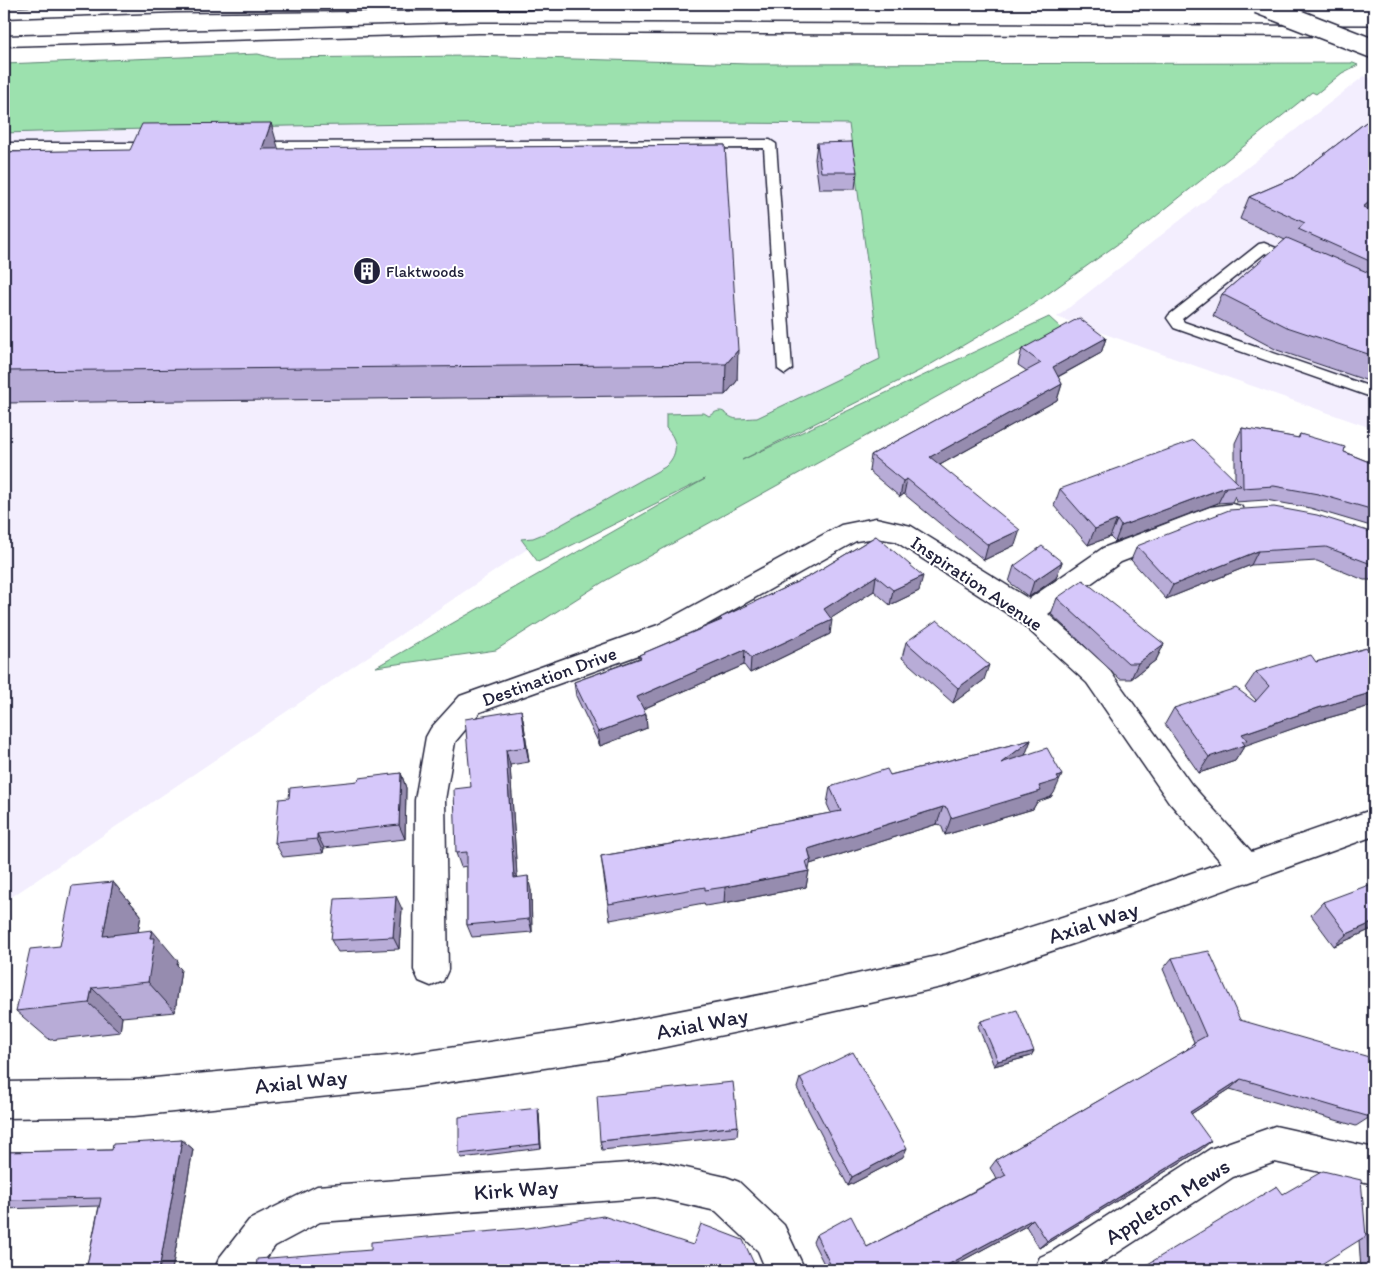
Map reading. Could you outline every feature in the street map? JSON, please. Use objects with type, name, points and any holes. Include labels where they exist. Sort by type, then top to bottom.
[{"type":"main road","points":[[4,13],[175,7],[529,4]]},
{"type":"main road","points":[[1258,4],[1374,49]]},
{"type":"main road","points":[[4,41],[479,28],[1374,32]]},
{"type":"main road","points":[[1029,613],[1112,555],[1219,514],[1256,512]]},
{"type":"main road","name":"Inspiration Avenue","points":[[876,528],[902,533],[1029,613],[1097,675],[1180,794],[1247,869]]},
{"type":"main road","name":"Destination Drive","points":[[431,970],[430,800],[441,736],[470,704],[668,633],[850,532],[876,528]]},
{"type":"main road","name":"Axial Way","points":[[4,1100],[144,1097],[408,1070],[612,1041],[786,1006],[946,970],[1106,918],[1374,822]]},
{"type":"main road","name":"Appleton Mews","points":[[1053,1270],[1061,1268],[1223,1162],[1276,1144],[1374,1166]]},
{"type":"main road","name":"Kirk Way","points":[[233,1270],[262,1233],[317,1204],[655,1179],[726,1195],[771,1238],[786,1270]]},
{"type":"lane","points":[[243,146],[770,144],[785,369]]},
{"type":"lane","points":[[4,148],[173,147]]},
{"type":"lane","points":[[1306,267],[1264,247],[1174,318],[1179,325],[1374,393]]},
{"type":"shaded area","points":[[1364,76],[1374,80],[1374,429],[1057,317]]},
{"type":"shaded area","points":[[862,108],[894,354],[557,529],[4,902],[4,121]]},
{"type":"green space","points":[[258,54],[273,58],[469,56],[749,64],[1353,63],[1358,65],[1342,73],[1316,94],[1312,92],[1150,221],[1035,303],[923,369],[742,460],[1049,317],[1061,328],[603,582],[496,650],[376,667],[705,479],[538,562],[521,539],[533,538],[548,532],[665,467],[672,458],[675,448],[673,438],[666,428],[666,414],[704,413],[709,416],[722,411],[737,419],[757,418],[880,359],[849,124],[427,124],[215,127],[4,133],[4,64]]},
{"type":"building","points":[[1374,116],[1374,198],[1363,207],[1372,211],[1369,214],[1374,216],[1374,263],[1298,229],[1305,223],[1249,197],[1293,178]]},
{"type":"building","name":"Flaktwoods","points":[[271,123],[262,149],[725,145],[738,350],[726,364],[4,371],[4,152],[130,150],[142,124]]},
{"type":"building","points":[[852,142],[857,172],[821,172],[817,143]]},
{"type":"building","points":[[1287,238],[1374,275],[1374,356],[1287,327],[1222,294]]},
{"type":"building","points":[[1079,318],[1106,338],[1053,367],[1062,384],[930,457],[1020,530],[988,545],[907,479],[903,481],[871,455],[1041,363],[1022,349]]},
{"type":"building","points":[[1242,428],[1299,438],[1300,434],[1345,447],[1344,452],[1374,464],[1374,510],[1318,494],[1274,486],[1243,488]]},
{"type":"building","points":[[1194,440],[1241,486],[1226,487],[1121,526],[1117,520],[1095,529],[1060,489]]},
{"type":"building","points":[[1274,507],[1317,515],[1374,533],[1374,565],[1326,547],[1258,551],[1173,585],[1137,546],[1229,510]]},
{"type":"building","points":[[876,536],[923,576],[893,590],[876,576],[824,609],[832,620],[751,658],[745,650],[637,697],[646,714],[598,732],[574,682],[641,658],[639,655],[722,620],[720,618],[810,576]]},
{"type":"building","points":[[1042,546],[1062,562],[1034,581],[1014,566]]},
{"type":"building","points":[[1083,580],[1164,644],[1138,663],[1128,663],[1057,598]]},
{"type":"building","points":[[937,620],[989,665],[958,688],[906,642]]},
{"type":"building","points":[[1374,646],[1374,692],[1318,708],[1242,734],[1247,740],[1242,741],[1245,745],[1209,757],[1174,708],[1236,688],[1255,702],[1269,686],[1256,672],[1311,655],[1316,662]]},
{"type":"building","points":[[521,710],[526,747],[506,750],[514,878],[528,876],[529,919],[467,925],[467,852],[456,853],[454,789],[471,787],[465,719]]},
{"type":"building","points":[[1031,740],[1001,763],[1047,748],[1062,775],[1057,777],[1059,780],[1039,786],[1041,791],[951,818],[947,808],[943,807],[808,849],[811,860],[806,861],[809,871],[725,887],[705,890],[705,887],[609,904],[601,856],[752,830],[751,828],[841,811],[830,787],[887,769],[890,775]]},
{"type":"building","points":[[401,773],[399,825],[317,834],[317,839],[275,843],[279,799],[289,798],[290,788],[358,781],[359,778]]},
{"type":"building","points":[[113,882],[103,936],[152,930],[150,938],[155,938],[148,982],[92,988],[89,1003],[16,1011],[30,949],[60,946],[72,886]]},
{"type":"building","points":[[1374,883],[1374,922],[1347,934],[1323,902]]},
{"type":"building","points":[[396,896],[393,937],[331,940],[335,899]]},
{"type":"building","points":[[1209,951],[1240,1020],[1369,1057],[1370,1117],[1241,1079],[1190,1112],[1211,1141],[1047,1241],[1033,1219],[938,1270],[833,1270],[816,1235],[851,1216],[867,1247],[1006,1175],[996,1160],[1195,1045],[1193,1043],[1206,1036],[1172,958]]},
{"type":"building","points":[[1017,1010],[1034,1051],[998,1061],[981,1021]]},
{"type":"building","points":[[853,1052],[907,1148],[852,1177],[800,1078]]},
{"type":"building","points":[[733,1082],[738,1126],[600,1141],[597,1096]]},
{"type":"building","points":[[538,1108],[540,1144],[459,1154],[459,1117]]},
{"type":"building","points":[[182,1140],[159,1270],[86,1270],[101,1198],[4,1200],[4,1152],[112,1150],[113,1144]]},
{"type":"building","points":[[1323,1171],[1361,1180],[1366,1236],[1312,1270],[1138,1270],[1277,1186],[1283,1194]]},
{"type":"building","points":[[603,1216],[693,1245],[701,1224],[743,1240],[757,1270],[256,1270],[257,1259],[371,1250],[371,1242],[528,1228]]},
{"type":"building","points":[[1367,1233],[1374,1235],[1374,1270],[1369,1270]]},
{"type":"place","name":"Flaktwoods","points":[[367,271]]}]
